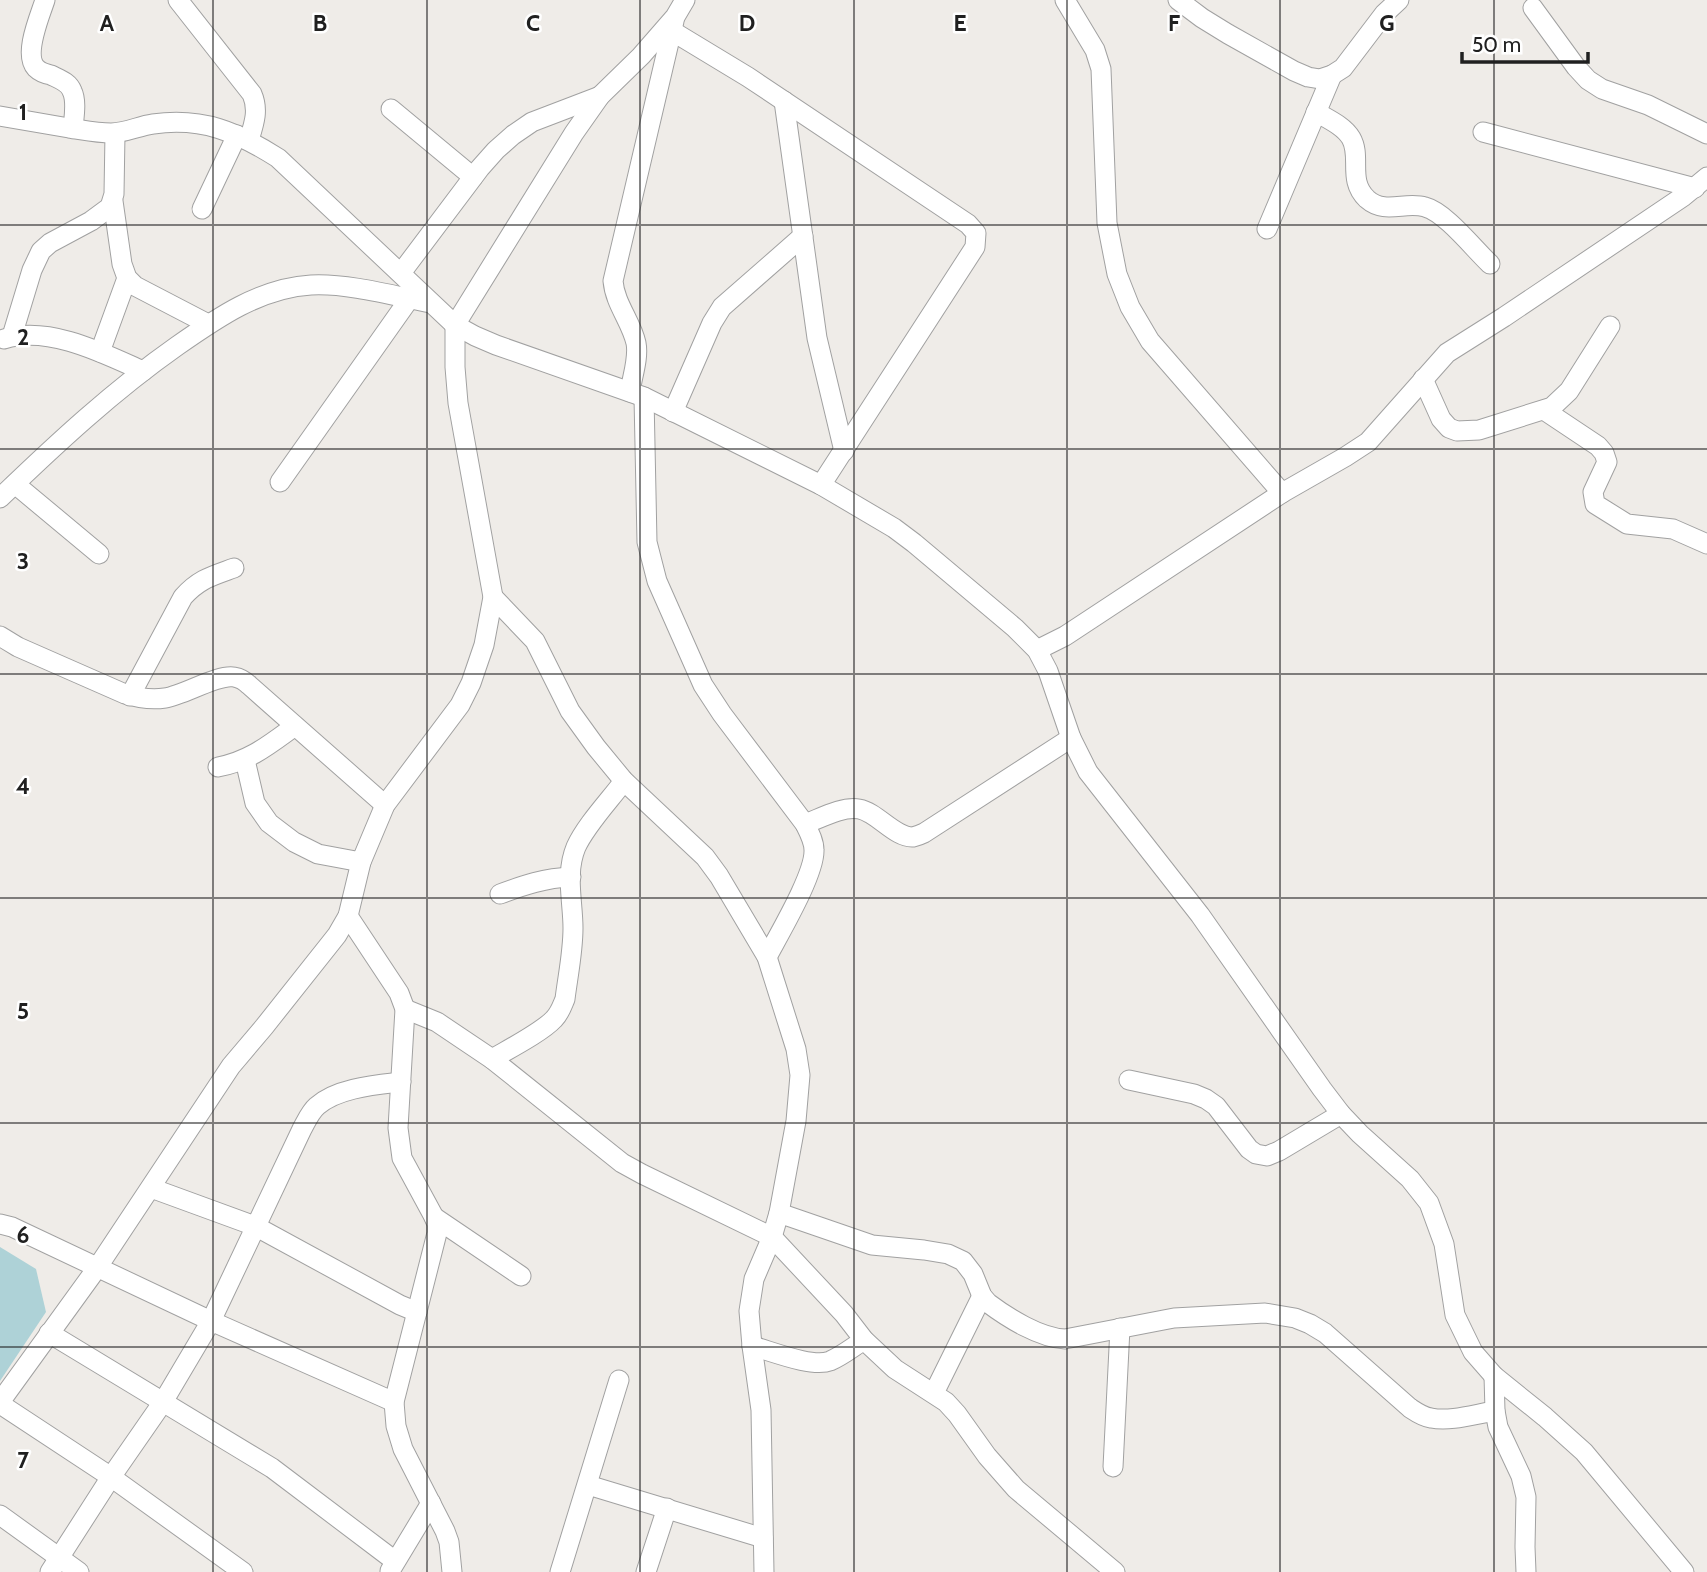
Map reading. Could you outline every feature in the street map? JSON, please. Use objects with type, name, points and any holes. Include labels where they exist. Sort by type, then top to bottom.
[{"type":"street","points":[[45,0],[31,49],[32,61],[37,69],[71,87],[75,103],[73,128]]},
{"type":"street","points":[[178,0],[252,94],[256,104],[256,113],[202,209]]},
{"type":"street","points":[[1065,0],[1095,50],[1101,69],[1107,223],[1117,274],[1130,307],[1150,341],[1282,493]]},
{"type":"street","points":[[1178,0],[1228,34],[1294,71],[1320,79],[1343,68],[1384,14],[1399,0]]},
{"type":"street","points":[[1533,8],[1588,80],[1602,89],[1648,105],[1707,134]]},
{"type":"street","points":[[243,1572],[111,1477],[0,1403],[97,1268],[231,1066],[337,935],[348,916],[361,862],[384,805],[460,705],[471,683],[484,645],[493,597],[458,402],[456,325],[600,96],[677,16]]},
{"type":"street","points":[[677,16],[748,77],[968,224],[975,233],[975,247],[821,485]]},
{"type":"street","points":[[677,16],[613,281],[614,293],[636,342],[647,542],[657,581],[703,685],[805,824],[815,852],[801,892],[767,957]]},
{"type":"street","points":[[1267,229],[1332,75]]},
{"type":"street","points":[[401,273],[496,150],[533,122],[600,96]]},
{"type":"street","points":[[784,101],[817,338],[844,451]]},
{"type":"street","points":[[391,109],[473,177]]},
{"type":"street","points":[[1317,112],[1345,130],[1351,138],[1355,148],[1358,186],[1366,198],[1377,206],[1422,206],[1433,210],[1490,264]]},
{"type":"street","points":[[0,116],[115,134],[178,121],[198,123],[243,138],[278,158],[456,325],[496,345],[637,395],[821,485],[894,527],[1015,628],[1037,650],[1048,671],[1071,738],[1088,772],[1200,915],[1341,1114],[1410,1180],[1429,1203],[1444,1244],[1455,1315],[1473,1352],[1494,1376],[1584,1452],[1684,1572]]},
{"type":"street","points":[[1483,132],[1701,182]]},
{"type":"street","points":[[115,134],[113,201],[122,264],[127,278],[135,286],[208,324]]},
{"type":"street","points":[[1037,650],[1065,636],[1282,493],[1368,442],[1447,353],[1684,197],[1701,182]]},
{"type":"street","points":[[113,201],[101,215],[50,243],[41,251],[6,338],[28,335],[72,341],[143,371]]},
{"type":"street","points":[[673,412],[712,323],[722,307],[803,236]]},
{"type":"street","points":[[100,352],[127,278]]},
{"type":"street","points":[[0,498],[110,397],[208,324],[246,302],[279,290],[311,285],[345,287],[431,303]]},
{"type":"street","points":[[280,482],[410,298]]},
{"type":"street","points":[[1423,379],[1441,419],[1449,428],[1457,431],[1479,430],[1552,407],[1569,391],[1610,326]]},
{"type":"street","points":[[1544,410],[1598,446],[1604,453],[1607,462],[1592,492],[1595,503],[1600,508],[1627,524],[1673,529],[1707,544]]},
{"type":"street","points":[[15,484],[99,554]]},
{"type":"street","points":[[130,696],[183,597],[205,578],[234,568]]},
{"type":"street","points":[[493,597],[535,641],[570,711],[596,747],[624,781],[705,857],[719,876],[767,957],[792,1037],[800,1074],[796,1121],[779,1213],[754,1279],[749,1311],[761,1410],[764,1572]]},
{"type":"street","points":[[0,636],[18,647],[130,696],[162,699],[225,677],[236,677],[249,685],[384,805]]},
{"type":"street","points":[[218,767],[245,760],[295,726]]},
{"type":"street","points":[[805,824],[846,809],[860,809],[898,832],[911,837],[923,834],[1071,738]]},
{"type":"street","points":[[245,760],[255,803],[270,823],[318,854],[361,862]]},
{"type":"street","points":[[492,1059],[547,1026],[561,1009],[565,999],[573,928],[571,877],[575,850],[624,781]]},
{"type":"street","points":[[500,894],[544,879],[571,877]]},
{"type":"street","points":[[348,916],[399,993],[405,1009],[398,1128],[402,1158],[434,1217],[437,1233],[394,1402],[396,1426],[403,1449],[449,1542],[452,1572]]},
{"type":"street","points":[[405,1009],[437,1023],[492,1059],[622,1163],[772,1237],[844,1314],[864,1340],[895,1369],[946,1402],[986,1456],[1016,1489],[1115,1572]]},
{"type":"street","points":[[1129,1080],[1206,1099],[1216,1106],[1249,1149],[1256,1154],[1267,1156],[1341,1114]]},
{"type":"street","points":[[55,1565],[163,1402],[211,1321],[302,1129],[316,1107],[337,1094],[401,1082]]},
{"type":"street","points":[[151,1188],[255,1226],[417,1312]]},
{"type":"street","points":[[779,1213],[872,1245],[948,1254],[962,1261],[973,1273],[982,1296],[995,1308],[1052,1338],[1065,1339],[1174,1318],[1265,1313],[1295,1318],[1325,1333],[1420,1414],[1430,1418],[1453,1418],[1495,1411]]},
{"type":"street","points":[[434,1217],[521,1276]]},
{"type":"street","points":[[0,1224],[12,1227],[211,1321],[394,1402]]},
{"type":"street","points":[[934,1393],[982,1296]]},
{"type":"street","points":[[1113,1467],[1120,1328]]},
{"type":"street","points":[[50,1332],[272,1468],[392,1567],[430,1503]]},
{"type":"street","points":[[752,1346],[797,1359],[822,1362],[834,1359],[864,1340]]},
{"type":"street","points":[[1494,1376],[1497,1427],[1521,1476],[1526,1497],[1524,1546],[1527,1572]]},
{"type":"street","points":[[561,1572],[619,1380]]},
{"type":"street","points":[[588,1485],[763,1538]]},
{"type":"street","points":[[646,1572],[667,1508]]},
{"type":"street","points":[[0,1515],[55,1565],[79,1572]]},
{"type":"water","points":[[0,1247],[36,1269],[46,1312],[0,1381]]}]
